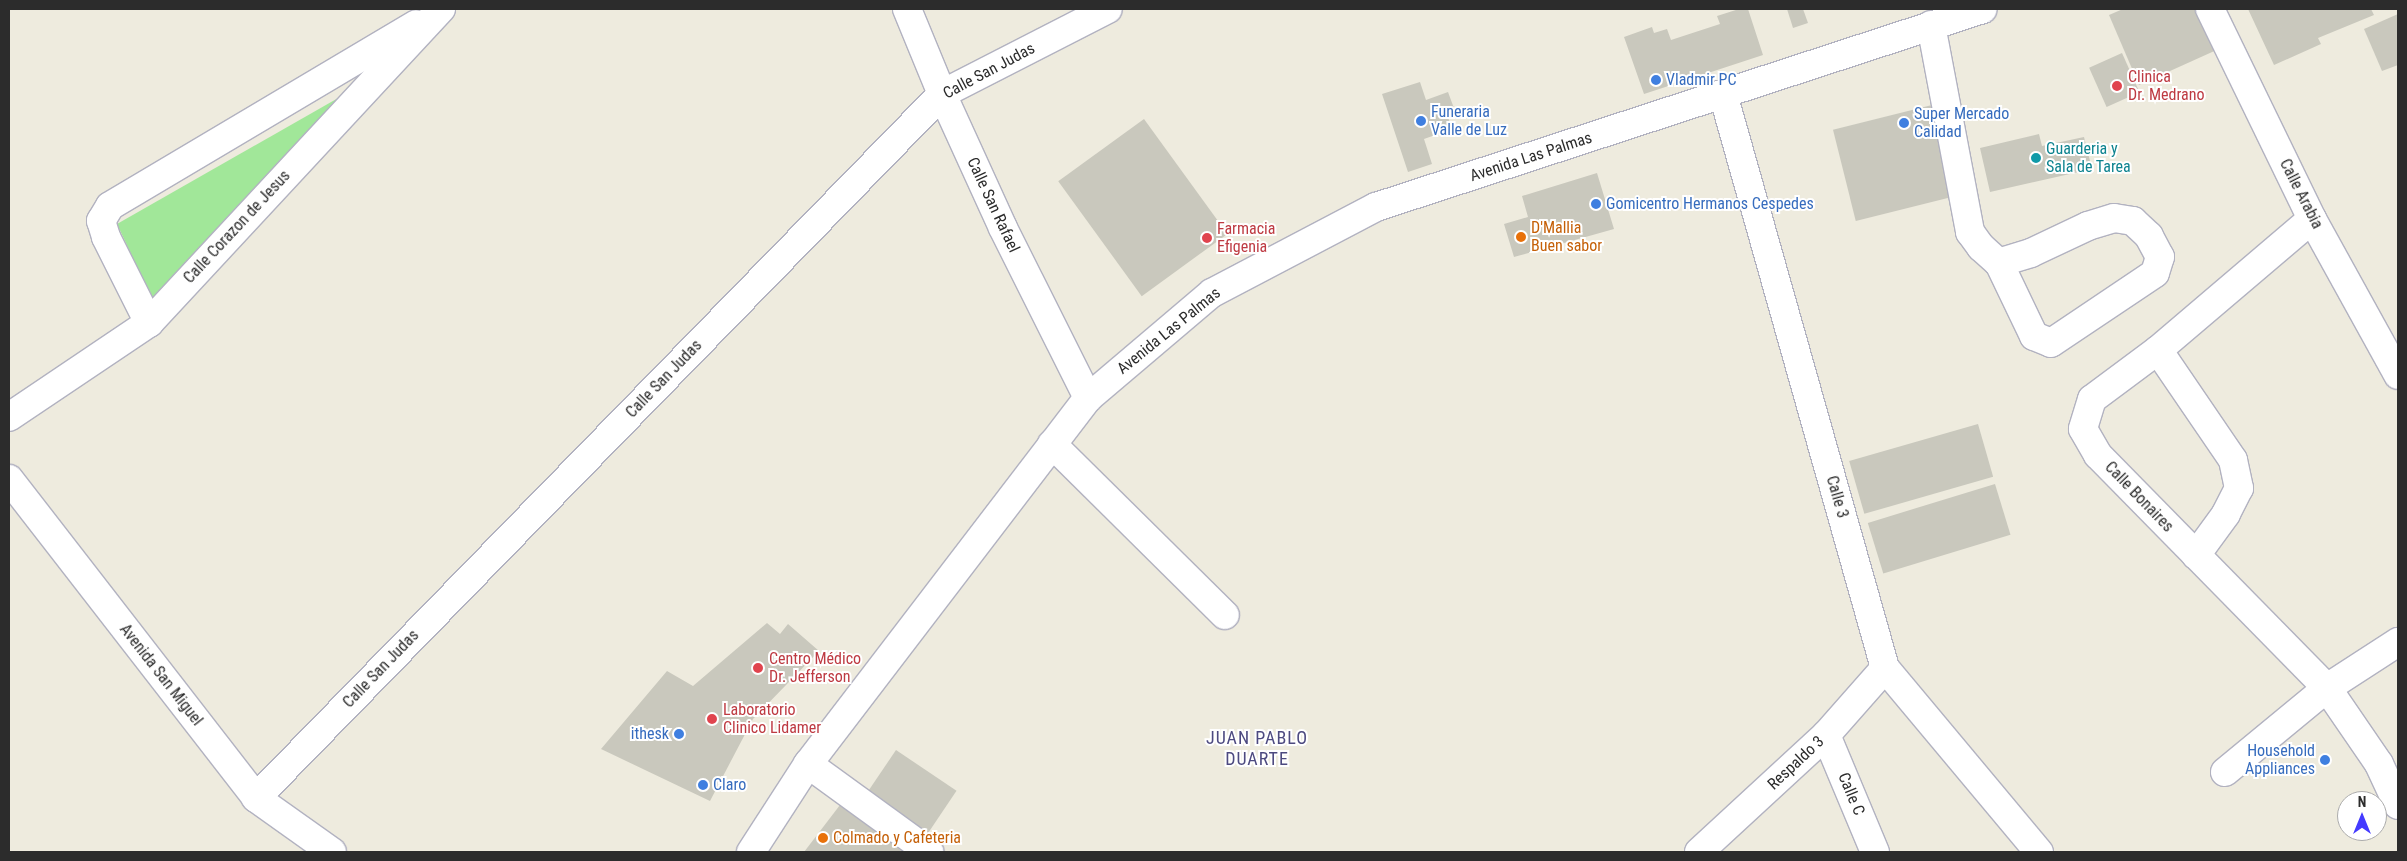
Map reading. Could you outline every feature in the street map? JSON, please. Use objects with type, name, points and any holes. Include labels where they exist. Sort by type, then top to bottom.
[{"type":"street","name":"Calle Corazon de Jesus","points":[[9,417],[149,323],[441,9]]},
{"type":"street","points":[[149,323],[106,237],[101,221],[110,206],[441,9]]},
{"type":"street","name":"Calle San Rafael","points":[[907,9],[942,94],[1003,228],[1088,398]]},
{"type":"street","name":"Calle San Judas","points":[[256,798],[942,94],[1108,9]]},
{"type":"street","name":"Avenida Las Palmas","points":[[751,852],[808,764],[1088,398],[1212,292],[1376,206],[1983,9]]},
{"type":"street","name":"Calle Arabia","points":[[2210,9],[2312,219],[2398,375]]},
{"type":"street","points":[[1931,25],[1970,232],[1981,248],[1999,263],[2034,336],[2051,343],[2155,273],[2160,257],[2149,236],[2133,221],[2114,218],[2088,226],[2032,253],[1999,263]]},
{"type":"street","name":"Calle 3","points":[[1723,94],[1886,668],[2039,852]]},
{"type":"street","name":"Calle Bonaires","points":[[2312,219],[2158,350],[2092,399],[2083,429],[2098,455],[2327,688],[2379,764],[2398,805]]},
{"type":"street","points":[[2158,350],[2233,460],[2239,488],[2226,514],[2196,555]]},
{"type":"street","points":[[1052,444],[1225,615]]},
{"type":"street","name":"Avenida San Miguel","points":[[9,479],[256,798],[332,852]]},
{"type":"street","points":[[2225,772],[2327,688],[2398,642]]},
{"type":"street","name":"Respaldo 3","points":[[1706,850],[1826,736],[1886,668]]},
{"type":"street","name":"Calle C","points":[[1826,736],[1875,852]]},
{"type":"street","points":[[808,764],[929,852]]},
{"type":"green space","points":[[382,73],[153,301],[117,224]]},
{"type":"building","points":[[1739,9],[1748,9],[1763,55],[1644,94],[1624,37],[1652,27],[1654,33],[1667,29],[1671,40],[1720,24],[1717,16]]},
{"type":"building","points":[[1787,9],[1803,9],[1808,23],[1793,28]]},
{"type":"building","points":[[2123,9],[2203,9],[2221,48],[2139,85],[2109,15]]},
{"type":"building","points":[[2248,9],[2371,9],[2374,15],[2318,38],[2321,44],[2274,65]]},
{"type":"building","points":[[2398,14],[2398,65],[2382,71],[2364,29]]},
{"type":"building","name":"Clinica Dr. Medrano","points":[[2122,53],[2139,92],[2107,107],[2089,68]]},
{"type":"building","name":"Funeraria Valle de Luz","points":[[1420,82],[1426,100],[1448,92],[1455,111],[1447,114],[1452,129],[1424,139],[1432,164],[1408,172],[1382,94]]},
{"type":"building","points":[[1932,105],[1955,196],[1856,221],[1833,130]]},
{"type":"building","points":[[1144,119],[1227,234],[1142,296],[1058,181]]},
{"type":"building","name":"Guarderia y Sala de Tarea","points":[[2039,134],[2042,146],[2084,137],[2092,169],[1990,192],[1980,148]]},
{"type":"building","points":[[1597,173],[1614,229],[1514,257],[1504,224],[1528,217],[1522,196]]},
{"type":"building","points":[[1978,424],[1993,477],[1864,514],[1849,461]]},
{"type":"building","points":[[1995,484],[2010,535],[1883,574],[1868,523]]},
{"type":"building","name":"ithesk","points":[[767,623],[780,634],[788,624],[819,651],[753,719],[710,801],[601,749],[667,671],[693,686]]},
{"type":"building","points":[[896,750],[957,791],[927,834],[867,793]]},
{"type":"building","points":[[840,805],[903,852],[804,852]]},
{"type":"place","name":"Vladmir PC","points":[[1656,80]]},
{"type":"place","name":"Clinica Dr. Medrano","points":[[2117,86]]},
{"type":"place","name":"Funeraria Valle de Luz","points":[[1421,121]]},
{"type":"place","name":"Super Mercado Calidad","points":[[1904,123]]},
{"type":"place","name":"Guarderia y Sala de Tarea","points":[[2036,158]]},
{"type":"place","name":"Gomicentro Hermanos Cespedes","points":[[1596,204]]},
{"type":"place","name":"D'Mallia Buen sabor","points":[[1521,237]]},
{"type":"place","name":"Farmacia Efigenia","points":[[1207,238]]},
{"type":"place","name":"Centro Médico Dr. Jefferson","points":[[758,668]]},
{"type":"place","name":"Laboratorio Clinico Lidamer","points":[[712,719]]},
{"type":"place","name":"ithesk","points":[[679,734]]},
{"type":"place","name":"Household Appliances","points":[[2325,760]]},
{"type":"place","name":"Claro","points":[[703,785]]},
{"type":"place","name":"Colmado y Cafeteria","points":[[823,838]]},
{"type":"district","name":"JUAN PABLO DUARTE","points":[[1257,750]]}]
